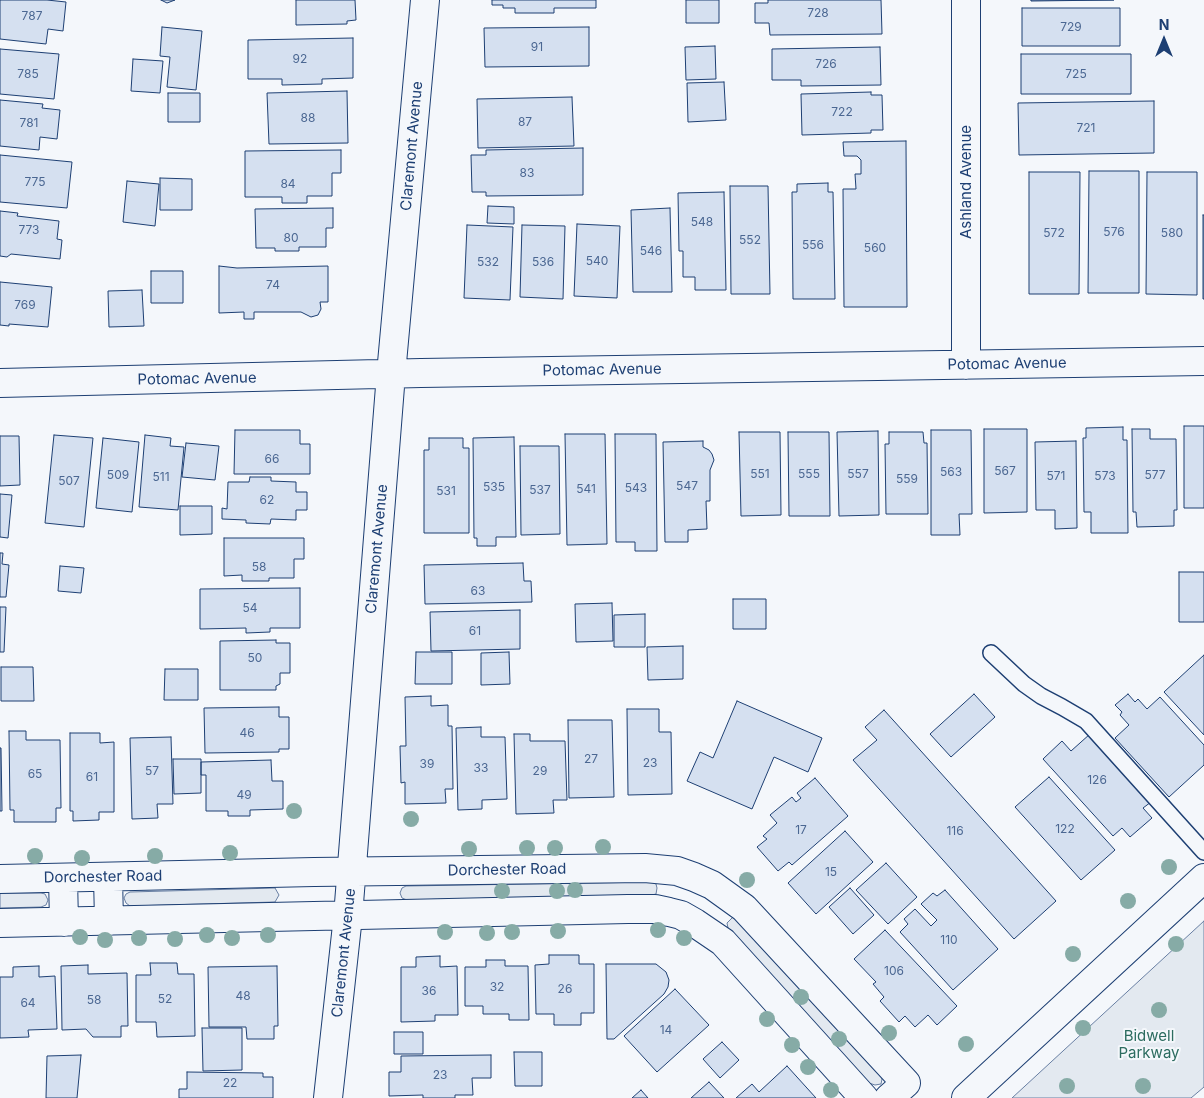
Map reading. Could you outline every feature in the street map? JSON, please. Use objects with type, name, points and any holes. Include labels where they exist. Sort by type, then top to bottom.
[{"type":"street","name":"Claremont Avenue","points":[[328,1098],[352,871],[391,374],[425,0]]},
{"type":"street","name":"Ashland Avenue","points":[[966,0],[966,365]]},
{"type":"street","name":"Potomac Avenue","points":[[0,383],[391,374],[1204,361]]},
{"type":"street","name":"Dorchester Road","points":[[0,879],[352,871],[645,868],[677,871],[694,877],[722,892],[744,908],[906,1083],[890,1098]]},
{"type":"street","points":[[669,912],[677,871]]},
{"type":"street","points":[[108,877],[109,921]]},
{"type":"street","points":[[63,878],[64,922]]},
{"type":"street","points":[[966,1098],[1204,878]]},
{"type":"street","points":[[705,929],[722,892]]},
{"type":"street","points":[[0,924],[655,909],[681,915],[723,942],[864,1098]]},
{"type":"lane","points":[[991,653],[1024,684],[1041,696],[1086,721],[1204,852]]},
{"type":"green space","points":[[652,882],[656,884],[657,888],[656,894],[652,895],[407,900],[402,898],[400,893],[402,888],[406,886]]},
{"type":"green space","points":[[275,888],[279,895],[275,902],[130,906],[124,898],[130,892]]},
{"type":"green space","points":[[0,893],[41,893],[45,894],[48,900],[46,905],[41,907],[0,908]]},
{"type":"green space","points":[[733,917],[738,918],[881,1074],[881,1084],[869,1083],[728,928],[727,923]]},
{"type":"green space","name":"Bidwell Parkway","points":[[1204,921],[1204,1087],[1191,1098],[1012,1098]]},
{"type":"building","points":[[0,0],[66,2],[63,31],[48,29],[46,44],[0,39]]},
{"type":"building","points":[[161,0],[175,0],[167,3]]},
{"type":"building","points":[[296,0],[355,0],[356,20],[347,21],[347,24],[296,25]]},
{"type":"building","points":[[492,0],[596,0],[596,8],[554,8],[554,13],[515,13],[515,8],[503,8],[503,5],[492,5]]},
{"type":"building","points":[[686,0],[719,0],[719,23],[686,23]]},
{"type":"building","points":[[768,0],[881,0],[882,34],[770,35],[769,23],[755,23],[755,3],[768,3]]},
{"type":"building","points":[[1031,0],[1114,0],[1031,1]]},
{"type":"building","points":[[1022,8],[1120,8],[1120,46],[1022,46]]},
{"type":"building","points":[[162,27],[202,31],[196,90],[167,87],[170,57],[160,56]]},
{"type":"building","points":[[589,27],[589,66],[485,67],[484,28]]},
{"type":"building","points":[[353,38],[353,78],[322,79],[322,84],[282,85],[282,79],[248,79],[248,40]]},
{"type":"building","points":[[715,46],[716,79],[686,80],[685,47]]},
{"type":"building","points":[[880,47],[881,85],[801,86],[801,80],[772,80],[772,49]]},
{"type":"building","points":[[0,49],[59,54],[54,99],[0,94]]},
{"type":"building","points":[[1021,54],[1131,54],[1131,94],[1021,94]]},
{"type":"building","points":[[133,59],[163,61],[160,93],[131,91]]},
{"type":"building","points":[[724,82],[726,120],[688,122],[687,83]]},
{"type":"building","points":[[347,91],[348,143],[269,144],[267,93]]},
{"type":"building","points":[[871,92],[871,95],[882,95],[883,130],[871,130],[871,133],[802,135],[801,94]]},
{"type":"building","points":[[168,93],[200,93],[200,122],[168,122]]},
{"type":"building","points":[[572,97],[574,146],[478,148],[477,99]]},
{"type":"building","points":[[0,100],[43,104],[42,108],[60,110],[57,139],[40,137],[39,150],[0,146]]},
{"type":"building","points":[[1154,101],[1154,153],[1019,155],[1018,103]]},
{"type":"building","points":[[906,141],[907,307],[844,307],[843,189],[856,189],[855,174],[861,174],[861,160],[857,156],[844,156],[843,142]]},
{"type":"building","points":[[583,148],[583,195],[486,196],[486,192],[472,192],[471,155],[486,155],[486,150]]},
{"type":"building","points":[[341,150],[341,173],[332,173],[332,196],[307,196],[307,203],[282,203],[282,197],[245,197],[245,151]]},
{"type":"building","points":[[0,155],[72,162],[67,208],[0,202]]},
{"type":"building","points":[[1089,171],[1139,171],[1139,293],[1088,293]]},
{"type":"building","points":[[1029,172],[1080,172],[1079,294],[1029,294]]},
{"type":"building","points":[[1147,172],[1197,172],[1197,295],[1146,294]]},
{"type":"building","points":[[160,178],[192,179],[192,210],[160,210]]},
{"type":"building","points":[[127,181],[159,184],[155,226],[123,222]]},
{"type":"building","points":[[828,183],[828,192],[833,192],[835,299],[793,299],[792,192],[797,192],[797,184]]},
{"type":"building","points":[[730,186],[768,186],[770,294],[731,294]]},
{"type":"building","points":[[724,192],[726,290],[695,290],[695,277],[683,277],[683,251],[679,251],[678,193]]},
{"type":"building","points":[[488,206],[514,207],[514,224],[487,223]]},
{"type":"building","points":[[333,208],[333,228],[326,228],[326,247],[299,247],[299,251],[275,251],[275,248],[256,248],[255,209]]},
{"type":"building","points":[[670,208],[672,292],[633,292],[631,210]]},
{"type":"building","points":[[0,211],[18,213],[17,216],[59,221],[57,239],[62,240],[60,259],[11,254],[7,257],[0,256]]},
{"type":"building","points":[[1204,215],[1204,299],[1203,299]]},
{"type":"building","points":[[577,224],[620,226],[617,298],[574,296]]},
{"type":"building","points":[[467,225],[513,227],[510,300],[464,298]]},
{"type":"building","points":[[522,225],[565,226],[563,299],[520,297]]},
{"type":"building","points":[[219,266],[237,268],[328,266],[328,302],[320,302],[321,309],[318,315],[311,317],[301,312],[254,312],[254,319],[244,319],[244,312],[219,313]]},
{"type":"building","points":[[151,271],[183,271],[183,303],[151,303]]},
{"type":"building","points":[[0,282],[52,287],[48,327],[0,325]]},
{"type":"building","points":[[142,290],[144,326],[109,327],[108,291]]},
{"type":"building","points":[[1184,426],[1204,426],[1204,508],[1184,508]]},
{"type":"building","points":[[1123,427],[1123,440],[1127,440],[1128,533],[1091,533],[1091,512],[1084,512],[1083,438],[1086,438],[1086,428]]},
{"type":"building","points":[[984,429],[1027,429],[1027,512],[984,513]]},
{"type":"building","points":[[1132,429],[1150,429],[1150,439],[1176,439],[1177,510],[1174,510],[1174,526],[1137,527],[1136,512],[1133,512]]},
{"type":"building","points":[[235,430],[300,430],[300,444],[310,444],[310,474],[234,474]]},
{"type":"building","points":[[931,430],[971,430],[972,514],[959,514],[960,535],[931,535]]},
{"type":"building","points":[[878,431],[879,515],[839,516],[837,432]]},
{"type":"building","points":[[739,432],[780,432],[781,515],[741,516]]},
{"type":"building","points":[[788,432],[829,432],[830,516],[789,516]]},
{"type":"building","points":[[889,432],[923,432],[924,443],[927,443],[928,514],[886,514],[885,444],[889,444]]},
{"type":"building","points":[[565,434],[605,434],[607,544],[567,545]]},
{"type":"building","points":[[615,434],[656,434],[657,551],[635,551],[635,542],[616,542]]},
{"type":"building","points":[[54,435],[93,438],[84,527],[45,523]]},
{"type":"building","points":[[145,435],[171,438],[170,446],[184,447],[178,510],[139,507]]},
{"type":"building","points":[[0,436],[19,436],[20,485],[0,486]]},
{"type":"building","points":[[514,437],[516,537],[496,537],[496,546],[477,546],[477,538],[474,538],[473,438]]},
{"type":"building","points":[[103,438],[139,442],[132,512],[96,508]]},
{"type":"building","points":[[429,438],[463,438],[463,448],[469,448],[469,533],[424,533],[424,450],[429,450]]},
{"type":"building","points":[[703,441],[703,447],[709,450],[714,460],[710,470],[710,501],[706,501],[707,529],[688,530],[688,542],[665,542],[663,442]]},
{"type":"building","points":[[1076,441],[1077,528],[1055,529],[1055,510],[1036,510],[1035,442]]},
{"type":"building","points":[[186,443],[219,446],[215,480],[182,477]]},
{"type":"building","points":[[520,446],[559,446],[560,534],[521,535]]},
{"type":"building","points":[[250,477],[271,477],[271,481],[296,482],[296,492],[307,492],[307,510],[296,510],[296,520],[271,519],[270,524],[222,519],[222,508],[227,509],[228,482],[249,482]]},
{"type":"building","points":[[0,494],[12,495],[8,538],[0,537]]},
{"type":"building","points":[[180,506],[212,506],[212,534],[180,535]]},
{"type":"building","points":[[224,538],[304,538],[304,559],[294,559],[294,578],[269,578],[269,581],[242,581],[242,575],[224,576]]},
{"type":"building","points":[[0,553],[3,553],[2,564],[9,565],[6,597],[0,597]]},
{"type":"building","points":[[523,563],[524,581],[531,581],[532,602],[425,604],[424,565]]},
{"type":"building","points":[[60,566],[84,568],[81,593],[58,591]]},
{"type":"building","points":[[1179,572],[1204,572],[1204,622],[1179,622]]},
{"type":"building","points":[[300,588],[300,628],[270,628],[270,632],[246,633],[246,628],[200,629],[200,589]]},
{"type":"building","points":[[733,599],[766,599],[766,629],[733,629]]},
{"type":"building","points":[[612,603],[613,641],[576,642],[575,604]]},
{"type":"building","points":[[0,607],[6,607],[4,652],[0,652]]},
{"type":"building","points":[[520,610],[520,649],[431,651],[430,612]]},
{"type":"building","points":[[645,614],[645,647],[614,647],[614,615]]},
{"type":"building","points":[[276,640],[276,643],[290,643],[290,673],[280,673],[280,684],[276,686],[276,690],[220,690],[220,641]]},
{"type":"building","points":[[683,646],[683,679],[648,680],[647,647]]},
{"type":"building","points":[[416,652],[452,652],[452,684],[415,684]]},
{"type":"building","points":[[509,652],[510,684],[481,685],[481,653]]},
{"type":"building","points":[[1204,655],[1204,735],[1164,692]]},
{"type":"building","points":[[1,667],[33,667],[34,701],[1,701]]},
{"type":"building","points":[[165,669],[198,669],[198,700],[164,700]]},
{"type":"building","points":[[974,694],[995,717],[951,757],[930,734]]},
{"type":"building","points":[[1128,694],[1135,702],[1138,699],[1147,709],[1160,697],[1204,745],[1204,765],[1169,797],[1115,738],[1129,725],[1120,715],[1122,712],[1115,705]]},
{"type":"building","points":[[431,696],[431,706],[448,705],[448,726],[452,726],[453,789],[445,789],[446,803],[405,804],[405,782],[401,783],[400,746],[406,746],[405,697]]},
{"type":"building","points":[[737,701],[822,738],[808,772],[774,757],[752,809],[687,781],[700,752],[713,758]]},
{"type":"building","points":[[279,707],[279,717],[289,717],[289,749],[279,749],[279,752],[205,753],[204,708]]},
{"type":"building","points":[[627,709],[659,709],[659,732],[671,732],[672,794],[628,795]]},
{"type":"building","points":[[884,710],[1056,901],[1014,939],[853,760],[877,740],[865,727]]},
{"type":"building","points":[[568,720],[612,720],[614,797],[569,798]]},
{"type":"building","points":[[481,727],[481,737],[505,737],[507,799],[482,800],[482,809],[458,810],[456,728]]},
{"type":"building","points":[[9,731],[26,731],[26,740],[60,740],[61,808],[56,808],[56,822],[14,822],[14,810],[10,810]]},
{"type":"building","points":[[70,733],[100,733],[100,743],[114,742],[114,812],[99,812],[99,820],[73,821],[73,811],[70,811]]},
{"type":"building","points":[[514,734],[530,734],[530,741],[565,741],[567,800],[553,800],[554,813],[516,814]]},
{"type":"building","points":[[1090,734],[1151,802],[1143,808],[1152,818],[1130,837],[1122,828],[1113,836],[1043,759],[1062,741],[1071,751]]},
{"type":"building","points":[[171,737],[173,804],[157,804],[158,818],[132,819],[130,738]]},
{"type":"building","points":[[1,748],[2,811],[0,811]]},
{"type":"building","points":[[173,759],[201,759],[201,793],[174,794]]},
{"type":"building","points":[[271,760],[272,781],[283,781],[283,809],[250,810],[250,816],[228,816],[228,811],[206,811],[206,775],[201,775],[201,762]]},
{"type":"building","points":[[1049,777],[1115,850],[1081,880],[1015,807]]},
{"type":"building","points":[[815,778],[848,816],[792,865],[789,862],[778,871],[757,847],[767,839],[763,836],[777,823],[770,815],[792,797],[796,802],[801,798],[797,793]]},
{"type":"building","points":[[845,831],[873,862],[816,914],[788,883]]},
{"type":"building","points":[[886,863],[917,897],[888,924],[856,890]]},
{"type":"building","points":[[850,888],[874,915],[853,934],[829,907]]},
{"type":"building","points":[[945,890],[998,949],[953,990],[900,932],[908,924],[904,919],[915,909],[931,926],[937,920],[921,904],[933,893],[937,896]]},
{"type":"building","points":[[885,930],[957,1006],[937,1025],[928,1015],[915,1027],[905,1016],[899,1022],[880,1001],[884,997],[873,984],[876,982],[854,959]]},
{"type":"building","points":[[549,955],[579,955],[579,964],[594,964],[594,1013],[581,1013],[581,1025],[554,1025],[554,1014],[536,1014],[535,965],[549,964]]},
{"type":"building","points":[[440,956],[440,967],[457,966],[458,1015],[435,1015],[435,1021],[401,1022],[401,967],[416,967],[416,957]]},
{"type":"building","points":[[486,960],[505,960],[505,966],[528,966],[529,1020],[509,1020],[509,1014],[483,1014],[483,1006],[465,1006],[465,967],[486,967]]},
{"type":"building","points":[[150,963],[177,963],[178,974],[194,974],[195,1036],[157,1037],[156,1022],[136,1022],[136,975],[151,975]]},
{"type":"building","points":[[606,964],[656,964],[666,972],[669,980],[664,994],[614,1039],[607,1039]]},
{"type":"building","points":[[88,965],[88,974],[127,973],[128,1026],[121,1026],[121,1037],[93,1037],[86,1029],[62,1030],[61,966]]},
{"type":"building","points":[[39,966],[39,977],[55,976],[57,1029],[28,1030],[29,1037],[0,1038],[0,977],[13,977],[13,967]]},
{"type":"building","points":[[277,966],[278,1026],[274,1026],[274,1039],[247,1039],[246,1027],[209,1027],[208,967]]},
{"type":"building","points":[[675,989],[709,1025],[657,1072],[624,1036]]},
{"type":"building","points":[[202,1028],[242,1028],[242,1070],[203,1071]]},
{"type":"building","points":[[394,1032],[423,1032],[423,1054],[394,1054]]},
{"type":"building","points":[[722,1042],[739,1060],[720,1078],[703,1059]]},
{"type":"building","points":[[514,1052],[542,1052],[542,1086],[515,1086]]},
{"type":"building","points":[[81,1055],[77,1098],[46,1098],[47,1056]]},
{"type":"building","points":[[491,1055],[491,1078],[472,1078],[473,1095],[455,1095],[455,1098],[423,1098],[423,1095],[389,1096],[389,1072],[401,1072],[401,1056]]},
{"type":"building","points":[[787,1066],[816,1098],[736,1098],[752,1084],[759,1092]]},
{"type":"building","points":[[187,1072],[263,1073],[263,1077],[273,1077],[273,1098],[179,1098],[179,1089],[187,1089]]},
{"type":"building","points":[[709,1082],[724,1098],[691,1098]]},
{"type":"building","points":[[641,1090],[648,1098],[632,1098]]}]
